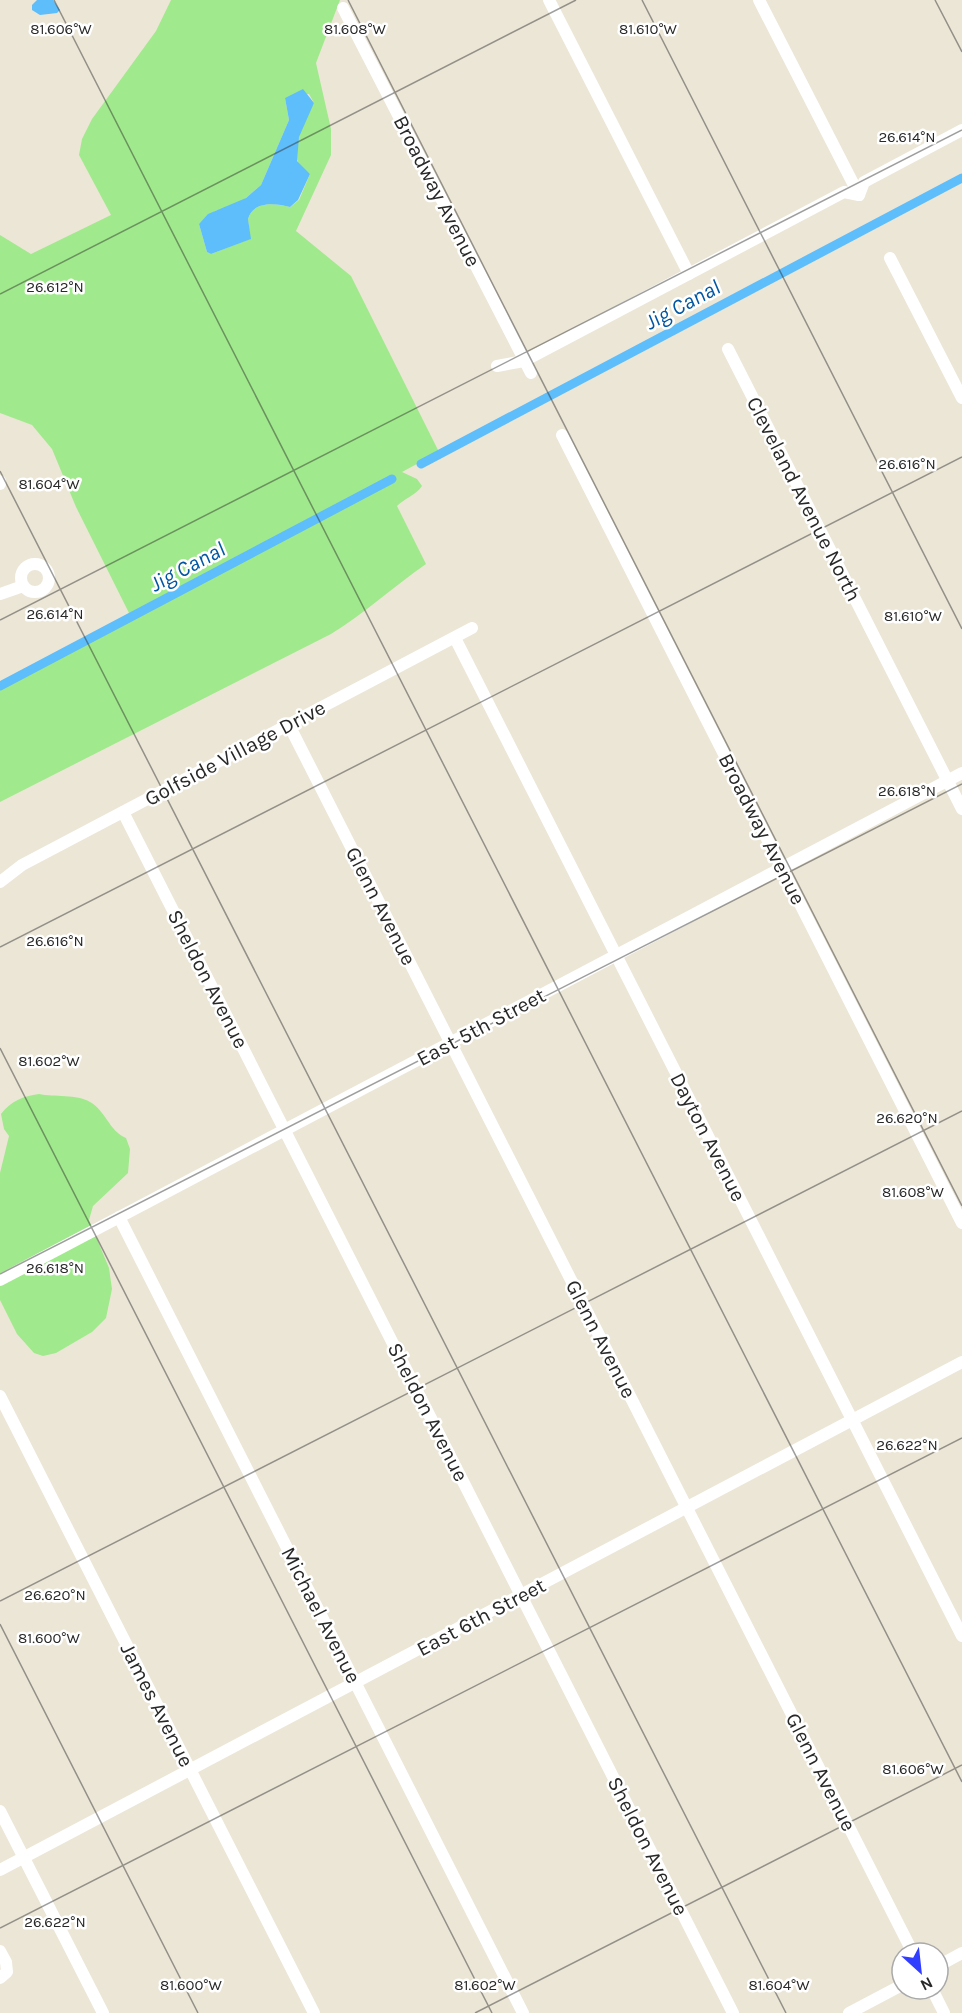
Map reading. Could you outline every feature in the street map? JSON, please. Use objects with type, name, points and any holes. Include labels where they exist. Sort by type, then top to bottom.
[{"type":"street","points":[[549,0],[690,274]]},
{"type":"street","points":[[759,0],[859,195]]},
{"type":"street","name":"Broadway Avenue","points":[[343,8],[531,373]]},
{"type":"street","points":[[859,195],[864,182],[962,130]]},
{"type":"street","points":[[496,366],[524,361],[844,192],[859,195]]},
{"type":"street","points":[[890,258],[962,398]]},
{"type":"street","name":"Cleveland Avenue North","points":[[728,349],[962,809]]},
{"type":"street","name":"Broadway Avenue","points":[[562,435],[962,1223]]},
{"type":"street","points":[[0,594],[24,586]]},
{"type":"street","name":"Golfside Village Drive","points":[[0,882],[22,865],[472,628]]},
{"type":"street","name":"Dayton Avenue","points":[[454,638],[962,1636]]},
{"type":"street","name":"Glenn Avenue","points":[[289,725],[907,1941]]},
{"type":"street","name":"East 5th Street","points":[[0,1280],[962,773]]},
{"type":"street","name":"Sheldon Avenue","points":[[123,812],[733,2013]]},
{"type":"street","name":"Michael Avenue","points":[[119,1217],[523,2013]]},
{"type":"street","name":"East 6th Street","points":[[0,1870],[962,1362]]},
{"type":"street","name":"James Avenue","points":[[0,1396],[314,2013]]},
{"type":"street","points":[[0,1810],[103,2013]]},
{"type":"street","points":[[0,1951],[6,1962],[7,1972],[0,1978]]},
{"type":"street","points":[[849,2013],[890,1991]]},
{"type":"green space","points":[[171,0],[340,0],[316,63],[331,129],[331,155],[296,231],[351,276],[439,452],[402,472],[417,479],[422,486],[397,506],[426,564],[331,634],[0,802],[0,687],[132,619],[76,507],[52,449],[32,425],[0,413],[0,235],[31,254],[111,215],[79,155],[82,139],[92,119],[156,31]],"holes":[[[309,94],[314,103],[303,124],[296,151],[300,165],[310,174],[299,200],[290,207],[271,204],[260,206],[251,213],[248,219],[250,239],[211,254],[207,252],[199,224],[215,211],[233,206],[246,198],[261,185],[289,120],[285,98]]]},
{"type":"green space","points":[[39,1094],[85,1099],[90,1102],[100,1110],[115,1131],[126,1138],[130,1149],[128,1173],[93,1206],[89,1220],[109,1268],[112,1289],[106,1318],[92,1332],[56,1353],[43,1356],[34,1353],[17,1334],[0,1300],[0,1173],[9,1136],[4,1129],[1,1114],[18,1100]]},
{"type":"water","points":[[37,0],[53,0],[60,10],[57,13],[40,15],[32,10],[32,5]]},
{"type":"water","points":[[303,89],[314,103],[299,137],[297,161],[310,174],[298,200],[290,207],[271,204],[260,206],[251,213],[248,219],[251,239],[211,254],[207,252],[199,224],[208,214],[246,198],[261,185],[289,120],[285,98]]},
{"type":"waterway","name":"Jig Canal","points":[[421,464],[962,178]]},
{"type":"waterway","name":"Jig Canal","points":[[0,686],[392,479]]}]
